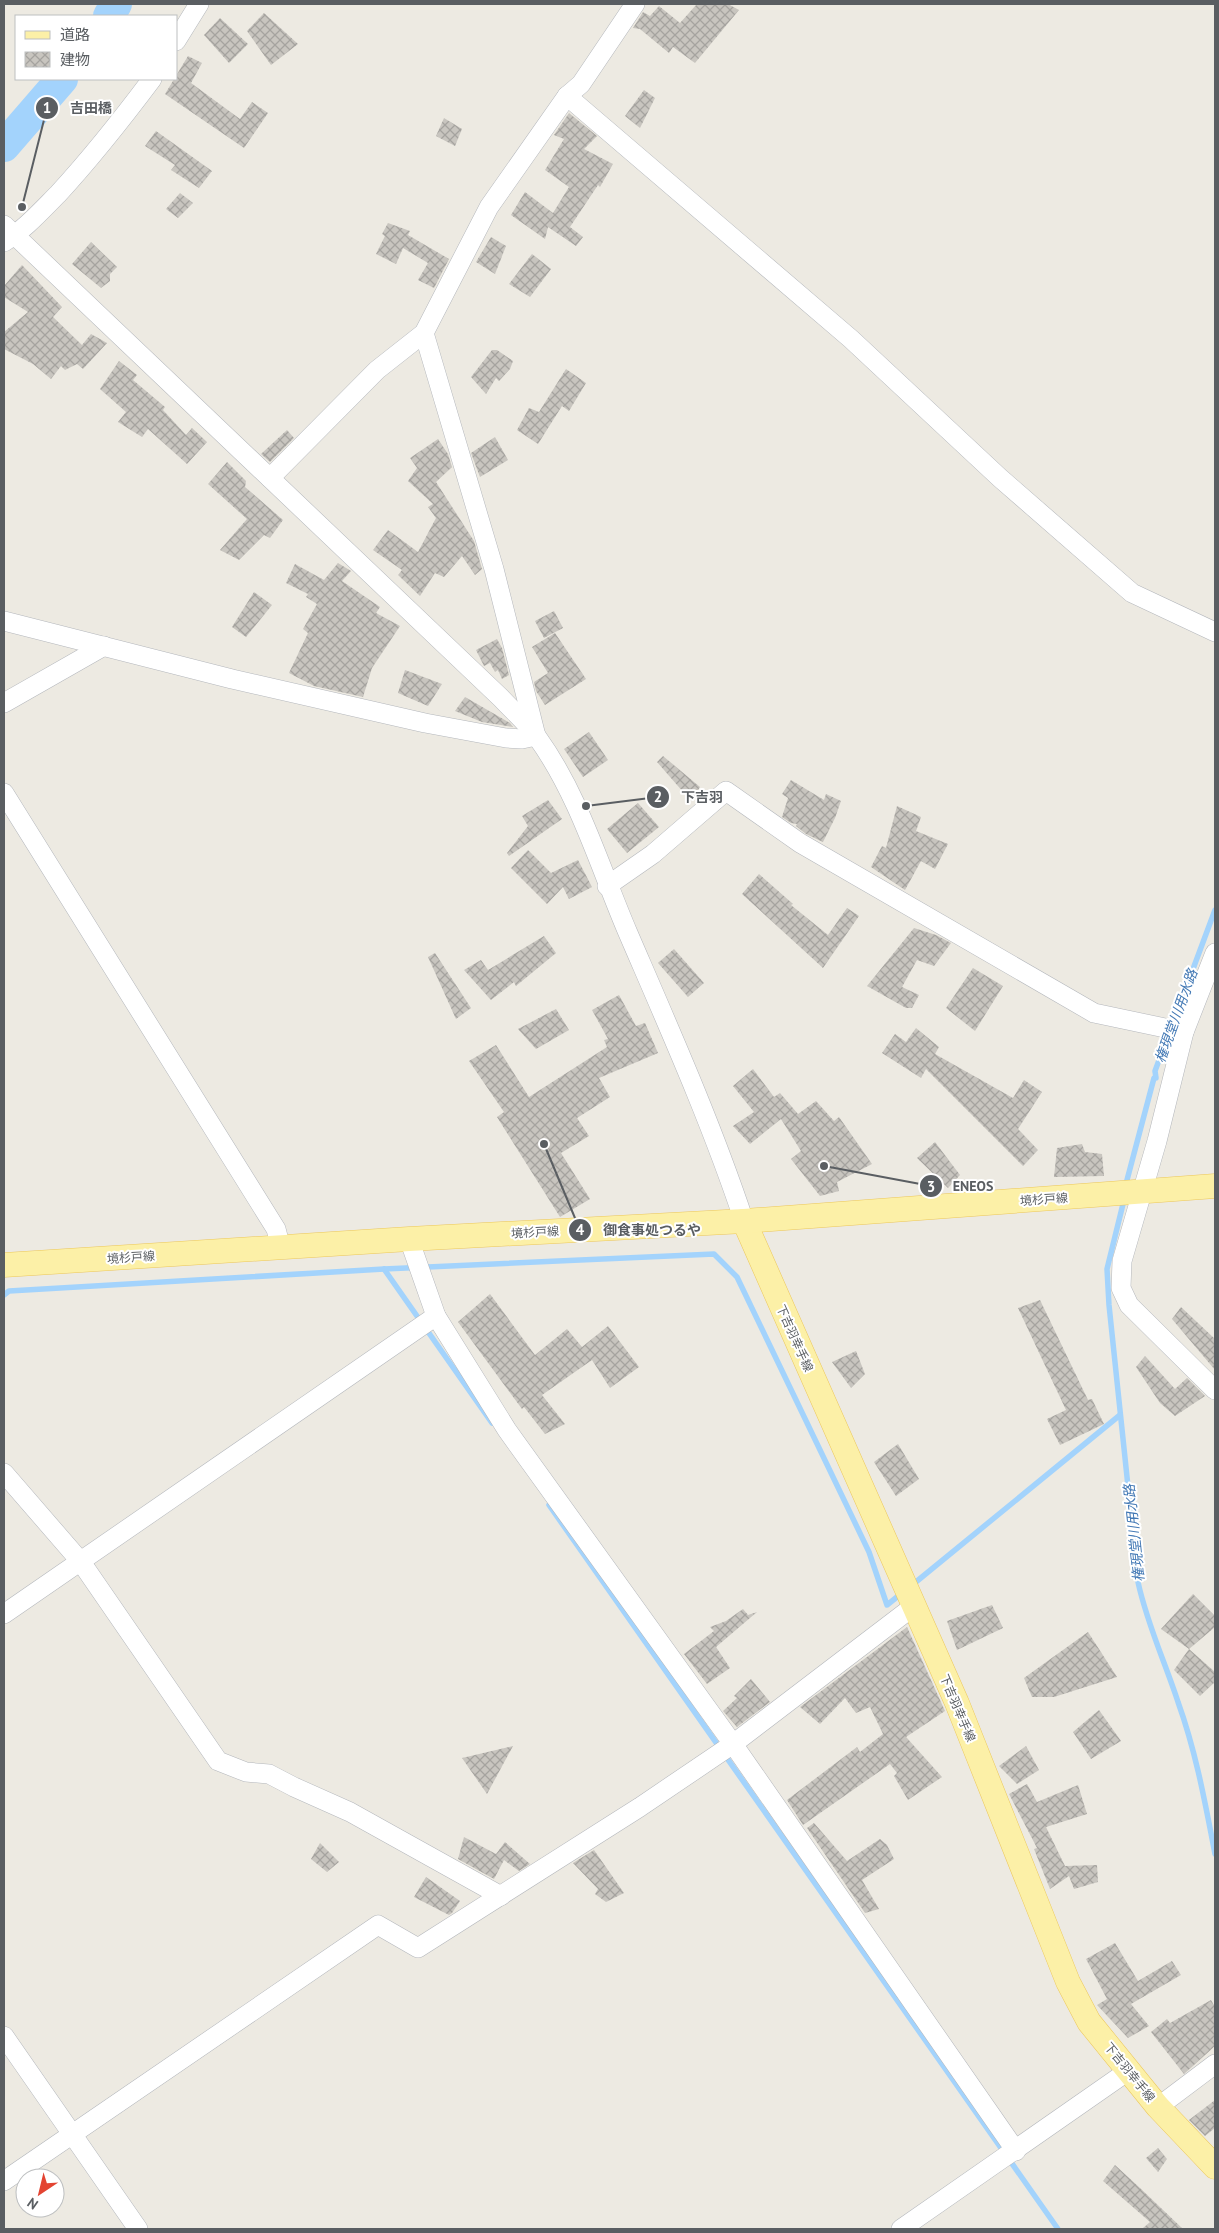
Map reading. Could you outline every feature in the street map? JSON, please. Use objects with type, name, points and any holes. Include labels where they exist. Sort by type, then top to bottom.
[{"type":"main road","name":"境杉戸線","points":[[4,1265],[409,1238],[744,1221],[1215,1186]]},
{"type":"main road","name":"下吉羽幸手線","points":[[744,1221],[957,1703],[1068,1982],[1089,2022],[1158,2107],[1215,2167]]},
{"type":"street","points":[[178,38],[199,4]]},
{"type":"street","points":[[270,478],[377,370],[424,333],[489,207],[567,96],[581,84],[635,4]]},
{"type":"street","points":[[151,80],[118,125],[77,173],[8,234],[270,478],[501,698],[536,736],[559,773],[582,820],[607,886],[723,1156],[744,1221]]},
{"type":"street","points":[[567,96],[851,339],[1000,478],[1132,593],[1215,632]]},
{"type":"street","points":[[424,333],[494,569],[536,736]]},
{"type":"street","points":[[4,620],[232,679],[425,723],[506,738],[522,739],[536,736]]},
{"type":"street","points":[[4,703],[104,646]]},
{"type":"street","points":[[607,886],[653,854],[726,791],[800,843],[1094,1013],[1184,1032]]},
{"type":"street","points":[[4,792],[276,1229],[281,1248]]},
{"type":"street","points":[[1215,953],[1184,1032],[1157,1141],[1122,1261],[1121,1288],[1129,1305],[1215,1390]]},
{"type":"street","points":[[409,1238],[436,1316],[507,1430],[733,1744],[1016,2151]]},
{"type":"street","points":[[4,1614],[436,1316]]},
{"type":"street","points":[[4,1473],[80,1562],[218,1761],[246,1772],[269,1774],[350,1812],[501,1896]]},
{"type":"street","points":[[4,2181],[74,2135],[378,1925],[418,1948],[501,1896],[733,1744],[914,1606]]},
{"type":"street","points":[[4,2036],[138,2229]]},
{"type":"street","points":[[1158,2107],[1215,2064]]},
{"type":"street","points":[[901,2229],[1016,2151],[1128,2071]]},
{"type":"building","points":[[697,4],[728,4],[739,10],[695,63],[673,47],[669,53],[640,29],[633,28],[643,12],[650,16],[659,6],[680,23]]},
{"type":"building","points":[[264,13],[298,44],[271,65],[247,31]]},
{"type":"building","points":[[220,18],[248,44],[229,63],[204,35]]},
{"type":"building","points":[[188,56],[202,63],[191,83],[240,119],[252,102],[268,113],[244,148],[165,94],[173,80],[178,80],[178,73]]},
{"type":"building","points":[[644,90],[655,98],[640,128],[625,116]]},
{"type":"building","points":[[569,113],[597,136],[584,149],[613,164],[600,187],[598,185],[570,227],[583,237],[576,246],[548,227],[545,239],[511,215],[525,192],[553,213],[569,187],[545,170],[564,139],[554,135]]},
{"type":"building","points":[[444,118],[462,129],[455,146],[436,136]]},
{"type":"building","points":[[156,131],[212,171],[199,188],[171,170],[175,165],[145,146]]},
{"type":"building","points":[[180,193],[193,203],[178,218],[166,209]]},
{"type":"building","points":[[388,223],[410,231],[408,235],[449,259],[434,288],[418,280],[428,263],[403,248],[396,264],[376,254],[385,236],[382,234]]},
{"type":"building","points":[[491,237],[506,246],[495,274],[476,262]]},
{"type":"building","points":[[91,242],[117,267],[110,274],[110,281],[101,288],[72,264]]},
{"type":"building","points":[[532,254],[551,269],[530,297],[509,284]]},
{"type":"building","points":[[22,265],[62,307],[53,317],[82,345],[91,334],[107,343],[83,369],[77,364],[65,370],[61,366],[51,379],[33,364],[4,349],[4,332],[28,312],[4,297],[4,286]]},
{"type":"building","points":[[492,350],[497,350],[513,361],[510,369],[499,381],[496,378],[486,394],[471,377]]},
{"type":"building","points":[[119,361],[137,375],[133,380],[165,407],[163,410],[186,435],[192,428],[207,442],[187,464],[148,429],[142,437],[118,422],[126,412],[100,389]]},
{"type":"building","points":[[566,369],[586,383],[569,411],[562,406],[538,444],[517,430],[529,408],[539,412]]},
{"type":"building","points":[[287,430],[294,438],[270,462],[261,454]]},
{"type":"building","points":[[495,437],[508,460],[480,477],[471,453]]},
{"type":"building","points":[[438,439],[448,454],[452,467],[436,482],[474,541],[482,569],[475,575],[462,556],[444,577],[435,573],[420,596],[398,575],[402,570],[373,550],[388,530],[418,552],[436,518],[428,507],[433,504],[408,481],[417,468],[410,458]]},
{"type":"building","points":[[227,462],[246,481],[245,487],[283,520],[270,538],[264,535],[239,560],[220,550],[247,519],[208,484]]},
{"type":"building","points":[[338,563],[351,571],[342,581],[380,607],[376,613],[400,626],[372,668],[363,697],[314,686],[289,673],[308,633],[303,629],[317,604],[306,597],[308,594],[286,583],[295,564],[324,580]]},
{"type":"building","points":[[254,592],[272,605],[246,637],[232,627]]},
{"type":"building","points":[[554,611],[563,628],[544,638],[535,621]]},
{"type":"building","points":[[555,633],[586,679],[545,705],[536,691],[534,682],[548,673],[532,647]]},
{"type":"building","points":[[497,639],[502,648],[509,675],[502,679],[498,670],[495,672],[490,663],[484,666],[476,650]]},
{"type":"building","points":[[405,670],[442,684],[428,706],[398,693]]},
{"type":"building","points":[[465,697],[510,723],[513,727],[482,722],[455,711]]},
{"type":"building","points":[[589,732],[608,760],[583,777],[564,749]]},
{"type":"building","points":[[663,756],[700,787],[691,801],[657,762]]},
{"type":"building","points":[[791,780],[824,800],[826,794],[841,801],[823,842],[806,834],[796,826],[797,824],[791,823],[782,817],[788,798],[782,794]]},
{"type":"building","points":[[548,800],[562,819],[509,856],[507,853],[528,826],[522,816]]},
{"type":"building","points":[[638,803],[659,827],[627,853],[607,829]]},
{"type":"building","points":[[897,806],[921,817],[916,831],[948,844],[935,869],[921,861],[905,890],[871,867],[882,846],[886,848]]},
{"type":"building","points":[[528,850],[551,873],[578,860],[592,887],[569,899],[563,887],[547,904],[511,868]]},
{"type":"building","points":[[759,874],[793,904],[791,905],[828,935],[847,908],[859,916],[823,968],[742,894]]},
{"type":"building","points":[[914,928],[936,935],[951,943],[934,966],[917,960],[902,987],[919,995],[912,1008],[906,1008],[867,986]]},
{"type":"building","points":[[544,936],[556,953],[516,986],[514,982],[491,1000],[464,970],[481,960],[488,970]]},
{"type":"building","points":[[674,949],[704,983],[688,997],[658,963]]},
{"type":"building","points":[[435,953],[471,1008],[456,1019],[428,957]]},
{"type":"building","points":[[973,968],[1003,986],[975,1031],[946,1008]]},
{"type":"building","points":[[619,995],[636,1026],[645,1023],[658,1053],[599,1078],[610,1097],[577,1118],[589,1136],[561,1153],[590,1199],[560,1217],[497,1117],[504,1112],[469,1061],[496,1045],[529,1097],[607,1047],[604,1040],[608,1039],[592,1010]]},
{"type":"building","points":[[556,1009],[569,1030],[536,1049],[518,1029]]},
{"type":"building","points":[[916,1028],[939,1047],[935,1054],[1013,1098],[1024,1080],[1042,1092],[1018,1129],[1038,1150],[1023,1166],[926,1069],[921,1078],[882,1053],[895,1034],[906,1042]]},
{"type":"building","points":[[753,1069],[774,1097],[780,1093],[798,1114],[816,1101],[834,1121],[839,1117],[872,1164],[837,1182],[839,1191],[820,1196],[791,1159],[801,1151],[781,1119],[750,1144],[733,1126],[754,1112],[733,1086]]},
{"type":"building","points":[[935,1142],[960,1175],[948,1188],[917,1158]]},
{"type":"building","points":[[1082,1144],[1085,1152],[1102,1154],[1104,1176],[1054,1177],[1057,1148]]},
{"type":"building","points":[[490,1294],[535,1355],[567,1329],[582,1347],[608,1326],[639,1367],[610,1388],[592,1360],[542,1395],[565,1424],[545,1434],[524,1407],[522,1409],[458,1322]]},
{"type":"building","points":[[1040,1300],[1088,1400],[1092,1399],[1104,1424],[1060,1445],[1047,1419],[1066,1410],[1018,1308]]},
{"type":"building","points":[[1181,1307],[1215,1339],[1215,1370],[1172,1319]]},
{"type":"building","points":[[856,1351],[865,1374],[851,1388],[832,1362]]},
{"type":"building","points":[[1145,1356],[1175,1389],[1187,1378],[1205,1396],[1175,1416],[1160,1403],[1136,1367]]},
{"type":"building","points":[[898,1444],[919,1479],[896,1496],[874,1462]]},
{"type":"building","points":[[1193,1594],[1215,1616],[1215,1627],[1189,1649],[1161,1629]]},
{"type":"building","points":[[992,1605],[1003,1628],[957,1650],[947,1621]]},
{"type":"building","points":[[743,1609],[748,1615],[757,1612],[716,1647],[730,1668],[707,1684],[684,1654],[714,1631],[710,1627],[726,1621]]},
{"type":"building","points":[[907,1627],[945,1711],[906,1737],[942,1777],[908,1800],[894,1776],[897,1773],[890,1764],[803,1825],[787,1800],[857,1747],[860,1752],[883,1734],[870,1707],[856,1713],[845,1698],[820,1724],[800,1707]]},
{"type":"building","points":[[1088,1632],[1117,1677],[1054,1697],[1032,1697],[1024,1678]]},
{"type":"building","points":[[1189,1649],[1215,1672],[1215,1682],[1200,1696],[1174,1670]]},
{"type":"building","points":[[751,1679],[770,1702],[737,1727],[723,1711],[737,1698],[734,1696]]},
{"type":"building","points":[[1099,1710],[1121,1741],[1091,1759],[1073,1732]]},
{"type":"building","points":[[513,1746],[487,1794],[462,1758]]},
{"type":"building","points":[[1026,1746],[1039,1770],[1017,1784],[999,1766]]},
{"type":"building","points":[[1027,1784],[1037,1802],[1078,1785],[1087,1814],[1046,1827],[1065,1866],[1097,1865],[1098,1882],[1074,1889],[1069,1876],[1050,1889],[1034,1849],[1037,1848],[1009,1794]]},
{"type":"building","points":[[814,1823],[847,1861],[880,1839],[887,1845],[894,1859],[862,1880],[879,1909],[865,1913],[807,1828]]},
{"type":"building","points":[[464,1837],[496,1854],[505,1842],[530,1864],[519,1871],[504,1860],[494,1879],[458,1859]]},
{"type":"building","points":[[320,1843],[339,1862],[327,1872],[311,1859]]},
{"type":"building","points":[[594,1850],[624,1893],[606,1902],[595,1894],[598,1889],[573,1863]]},
{"type":"building","points":[[426,1877],[460,1901],[449,1915],[414,1897]]},
{"type":"building","points":[[1115,1943],[1138,1981],[1172,1961],[1181,1975],[1131,2004],[1149,2026],[1128,2038],[1097,2005],[1107,1999],[1086,1959]]},
{"type":"building","points":[[1211,2000],[1215,2007],[1215,2046],[1184,2074],[1151,2032],[1167,2019],[1170,2023]]},
{"type":"building","points":[[1215,2100],[1215,2128],[1205,2136],[1189,2120]]},
{"type":"building","points":[[1158,2148],[1167,2159],[1158,2172],[1146,2158]]},
{"type":"building","points":[[1115,2165],[1183,2229],[1142,2229],[1150,2222],[1103,2181]]},
{"type":"waterway","points":[[110,15],[116,4]]},
{"type":"waterway","points":[[4,146],[61,80]]},
{"type":"waterway","name":"権現堂川用水路","points":[[1127,1180],[1154,1078],[1156,1078],[1155,1071],[1215,910]]},
{"type":"waterway","name":"権現堂川用水路","points":[[1123,1204],[1107,1269],[1109,1305],[1138,1582],[1146,1613],[1190,1740],[1200,1777],[1215,1854]]},
{"type":"waterway","points":[[4,1295],[9,1291],[384,1269],[714,1254],[737,1277],[869,1552],[887,1605],[902,1593]]},
{"type":"waterway","points":[[384,1269],[492,1423]]},
{"type":"waterway","points":[[911,1586],[1120,1415]]},
{"type":"waterway","points":[[549,1505],[1058,2229]]},
{"type":"place","name":"吉田橋","points":[[22,207]]},
{"type":"place","name":"下吉羽","points":[[586,806]]},
{"type":"place","name":"御食事処つるや","points":[[544,1144]]},
{"type":"place","name":"ENEOS","points":[[824,1166]]}]
